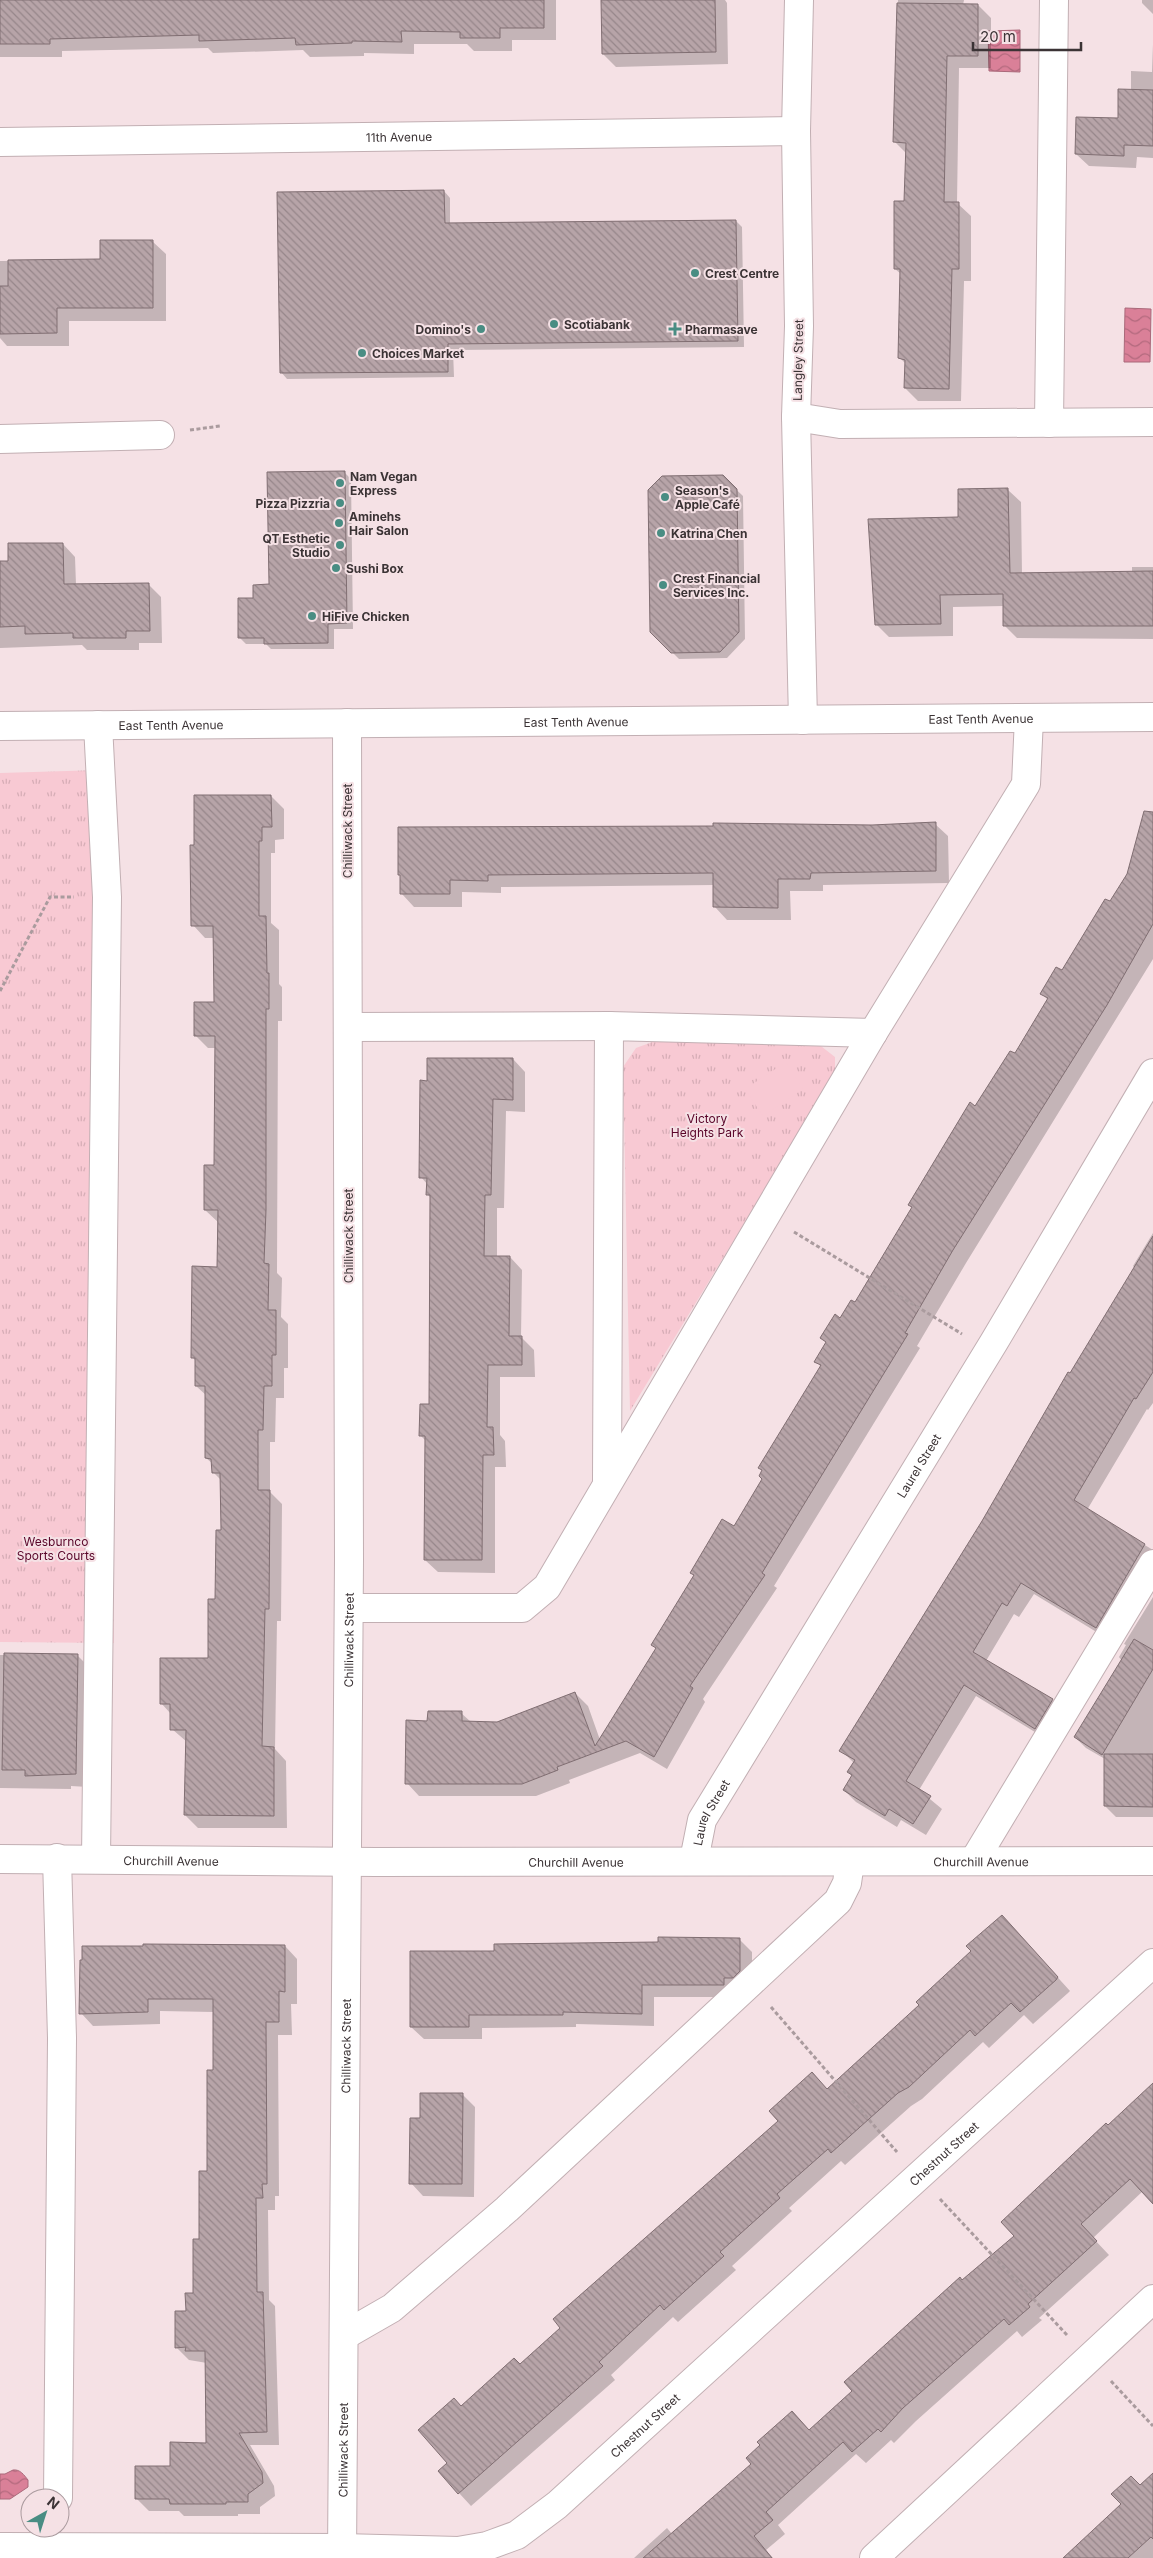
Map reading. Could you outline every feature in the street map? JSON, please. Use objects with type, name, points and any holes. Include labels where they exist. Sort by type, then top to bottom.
[{"type":"street","name":"Langley Street","points":[[799,0],[796,132],[799,326],[796,417],[803,720]]},
{"type":"street","points":[[1049,423],[1054,0]]},
{"type":"street","name":"11th Avenue","points":[[0,142],[796,132]]},
{"type":"street","points":[[796,417],[840,424],[1153,422]]},
{"type":"street","points":[[0,439],[160,435]]},
{"type":"street","name":"East Tenth Avenue","points":[[0,726],[1153,717]]},
{"type":"street","points":[[349,1608],[522,1608],[547,1586],[874,1033],[1026,784],[1029,718]]},
{"type":"street","name":"Chilliwack Street","points":[[342,2553],[349,1608],[347,723]]},
{"type":"street","points":[[96,1859],[107,897],[98,725]]},
{"type":"street","points":[[348,1027],[609,1026],[874,1033]]},
{"type":"street","points":[[607,1483],[609,1026]]},
{"type":"street","name":"Laurel Street","points":[[694,1860],[702,1820],[994,1342],[1153,1073]]},
{"type":"street","points":[[976,1860],[1153,1564]]},
{"type":"street","points":[[56,1858],[62,2038],[58,2264],[58,2488]]},
{"type":"street","name":"Churchill Avenue","points":[[0,1859],[850,1862],[976,1860],[1153,1861]]},
{"type":"street","points":[[345,2334],[392,2308],[500,2215],[838,1901],[847,1883],[850,1862]]},
{"type":"street","name":"Chestnut Street","points":[[0,2547],[58,2538],[342,2553],[458,2551],[488,2546],[517,2535],[564,2500],[1153,1962]]},
{"type":"street","points":[[874,2558],[1088,2357],[1153,2299]]},
{"type":"path","points":[[0,991],[50,897],[107,897]]},
{"type":"path","points":[[767,1216],[963,1334]]},
{"type":"path","points":[[750,1983],[918,2177],[1153,2426]]},
{"type":"green space","name":"Wesburnco Sports Courts","points":[[100,770],[114,1643],[0,1642],[0,773]]},
{"type":"green space","name":"Victory Heights Park","points":[[655,1041],[817,1043],[835,1057],[835,1074],[630,1411],[623,1067],[636,1048]]},
{"type":"green space","points":[[786,1062],[803,1089],[763,1116],[745,1089]]},
{"type":"water","points":[[1020,30],[1020,72],[989,71],[988,31]]},
{"type":"water","points":[[1125,308],[1151,309],[1150,362],[1124,362]]},
{"type":"water","points":[[13,2470],[20,2471],[28,2480],[28,2487],[20,2488],[20,2492],[10,2499],[0,2499],[0,2474]]},
{"type":"building","points":[[0,0],[544,0],[544,28],[500,28],[500,38],[460,38],[460,32],[401,31],[402,42],[352,41],[352,43],[296,45],[295,38],[199,41],[199,35],[50,39],[50,44],[0,44]]},
{"type":"building","points":[[601,0],[715,0],[716,52],[602,54]]},
{"type":"building","points":[[897,3],[978,4],[978,56],[947,56],[944,202],[959,202],[959,269],[952,269],[949,389],[904,388],[905,360],[898,358],[900,269],[894,269],[894,201],[904,201],[906,143],[893,142]]},
{"type":"building","points":[[1118,89],[1153,90],[1153,146],[1124,145],[1124,156],[1075,154],[1076,117],[1118,118]]},
{"type":"building","points":[[444,190],[445,223],[736,220],[738,341],[448,344],[448,372],[280,373],[277,192]]},
{"type":"building","points":[[100,240],[153,240],[153,308],[57,308],[57,333],[0,334],[0,286],[8,286],[8,260],[100,259]]},
{"type":"building","points":[[345,471],[347,623],[328,624],[328,643],[264,644],[264,638],[238,638],[238,598],[253,598],[253,585],[269,584],[267,472]]},
{"type":"building","points":[[723,475],[737,489],[739,632],[720,652],[671,653],[650,632],[648,490],[662,476]]},
{"type":"building","points":[[1008,488],[1010,573],[1153,571],[1153,626],[1003,626],[1003,594],[940,595],[941,624],[875,625],[868,519],[958,517],[958,489]]},
{"type":"building","points":[[8,543],[63,543],[64,584],[149,583],[150,631],[126,631],[126,638],[73,638],[73,633],[25,634],[25,626],[0,627],[0,561],[8,561]]},
{"type":"building","points":[[194,795],[271,795],[272,827],[262,827],[262,841],[259,841],[259,916],[266,916],[267,973],[269,973],[269,1009],[266,1009],[266,1210],[264,1263],[269,1264],[268,1310],[276,1310],[276,1355],[272,1355],[272,1386],[264,1386],[263,1430],[258,1430],[258,1490],[270,1490],[269,1609],[265,1609],[262,1746],[274,1747],[274,1816],[184,1815],[186,1730],[170,1730],[170,1704],[160,1704],[160,1658],[208,1658],[208,1599],[215,1599],[216,1530],[221,1530],[220,1473],[212,1473],[211,1459],[205,1458],[205,1386],[195,1386],[195,1358],[191,1358],[192,1266],[217,1267],[218,1210],[204,1210],[204,1165],[214,1165],[215,1036],[194,1036],[194,1002],[214,1002],[213,926],[191,926],[190,845],[194,845]]},
{"type":"building","points":[[1144,811],[1153,812],[1153,924],[1107,1005],[953,1250],[905,1333],[908,1334],[762,1573],[765,1575],[690,1686],[693,1688],[654,1757],[626,1741],[557,1767],[558,1770],[522,1784],[405,1784],[406,1720],[427,1721],[428,1711],[462,1711],[462,1721],[497,1722],[575,1692],[595,1746],[656,1648],[651,1645],[694,1575],[690,1573],[722,1519],[734,1526],[762,1479],[759,1476],[762,1470],[758,1468],[821,1365],[814,1362],[826,1342],[820,1338],[835,1314],[840,1318],[851,1300],[855,1302],[912,1207],[908,1205],[970,1102],[975,1106],[1010,1051],[1015,1053],[1048,998],[1040,994],[1056,967],[1062,970],[1105,899],[1110,901],[1127,874]]},
{"type":"building","points":[[936,822],[936,871],[811,873],[810,879],[778,879],[778,908],[713,907],[713,873],[488,875],[488,881],[450,880],[450,894],[400,894],[398,827],[713,826],[713,823],[872,825]]},
{"type":"building","points":[[427,1058],[513,1058],[513,1100],[493,1099],[491,1195],[485,1195],[484,1256],[510,1256],[509,1336],[522,1336],[522,1365],[488,1365],[487,1427],[493,1427],[494,1455],[483,1455],[482,1560],[424,1560],[425,1436],[419,1436],[420,1404],[429,1404],[430,1195],[426,1195],[427,1178],[419,1178],[420,1080],[427,1081]]},
{"type":"building","points":[[1153,1236],[1153,1372],[1136,1399],[1134,1398],[1074,1500],[1145,1544],[1096,1628],[1021,1583],[1007,1606],[1002,1603],[973,1652],[1053,1699],[1035,1729],[964,1685],[906,1781],[931,1796],[913,1824],[889,1809],[885,1816],[843,1790],[852,1775],[847,1772],[855,1760],[839,1751],[982,1521],[1068,1372],[1070,1373]]},
{"type":"building","points":[[1134,1639],[1153,1650],[1153,1669],[1102,1755],[1074,1737]]},
{"type":"building","points":[[4,1653],[78,1654],[76,1774],[25,1776],[25,1770],[2,1770]]},
{"type":"building","points":[[1104,1754],[1153,1754],[1153,1807],[1104,1806]]},
{"type":"building","points":[[1002,1915],[1058,1977],[1056,1980],[1020,2012],[1011,2003],[975,2036],[970,2030],[909,2087],[898,2093],[831,2153],[828,2149],[777,2194],[780,2198],[720,2252],[724,2256],[664,2310],[660,2305],[599,2362],[603,2366],[458,2494],[438,2471],[447,2463],[418,2430],[454,2398],[461,2406],[514,2358],[520,2364],[560,2328],[553,2319],[778,2121],[769,2111],[812,2072],[827,2089],[919,2005],[916,2002],[971,1951],[966,1946]]},
{"type":"building","points":[[658,1937],[740,1938],[740,1971],[733,1978],[724,1978],[724,1985],[642,1985],[642,2014],[563,2012],[563,2015],[469,2015],[469,2027],[410,2027],[410,1951],[494,1951],[494,1944],[658,1942]]},
{"type":"building","points":[[143,1944],[285,1945],[285,1992],[279,1991],[279,2022],[266,2022],[267,2184],[262,2184],[263,2198],[256,2198],[257,2292],[263,2292],[267,2432],[239,2433],[262,2472],[263,2483],[248,2494],[248,2502],[170,2504],[169,2499],[135,2499],[135,2466],[170,2466],[170,2442],[206,2443],[205,2351],[185,2351],[186,2347],[175,2348],[175,2311],[186,2311],[185,2293],[193,2293],[193,2239],[199,2239],[199,2171],[207,2171],[207,2070],[213,2070],[213,1999],[148,1999],[148,2012],[79,2014],[82,1946],[143,1946]]},
{"type":"building","points":[[1153,2083],[1153,2204],[1130,2179],[1081,2224],[1097,2241],[1028,2304],[1030,2307],[1009,2325],[1004,2319],[903,2408],[881,2432],[878,2429],[852,2452],[843,2442],[766,2512],[773,2520],[754,2536],[772,2558],[643,2558],[751,2464],[746,2458],[760,2445],[757,2442],[792,2411],[809,2430],[852,2391],[844,2382],[960,2277],[962,2280],[1014,2236],[1001,2222],[1106,2123],[1108,2125]]},
{"type":"building","points":[[420,2093],[463,2093],[462,2184],[409,2184],[410,2118],[420,2118]]},
{"type":"building","points":[[1153,2473],[1153,2539],[1151,2537],[1128,2558],[1063,2558],[1121,2504],[1111,2494],[1131,2476],[1140,2485]]},
{"type":"place","name":"Crest Centre","points":[[695,273]]},
{"type":"place","name":"Scotiabank","points":[[554,324]]},
{"type":"place","name":"Domino's","points":[[481,329]]},
{"type":"place","name":"Pharmasave","points":[[675,329]]},
{"type":"place","name":"Choices Market","points":[[362,353]]},
{"type":"place","name":"Nam Vegan Express","points":[[340,483]]},
{"type":"place","name":"Season's Apple Café","points":[[665,497]]},
{"type":"place","name":"Pizza Pizzria","points":[[340,503]]},
{"type":"place","name":"Aminehs Hair Salon","points":[[339,523]]},
{"type":"place","name":"Katrina Chen","points":[[661,533]]},
{"type":"place","name":"QT Esthetic Studio","points":[[340,545]]},
{"type":"place","name":"Sushi Box","points":[[336,568]]},
{"type":"place","name":"Crest Financial Services Inc.","points":[[663,585]]},
{"type":"place","name":"HiFive Chicken","points":[[312,616]]}]
